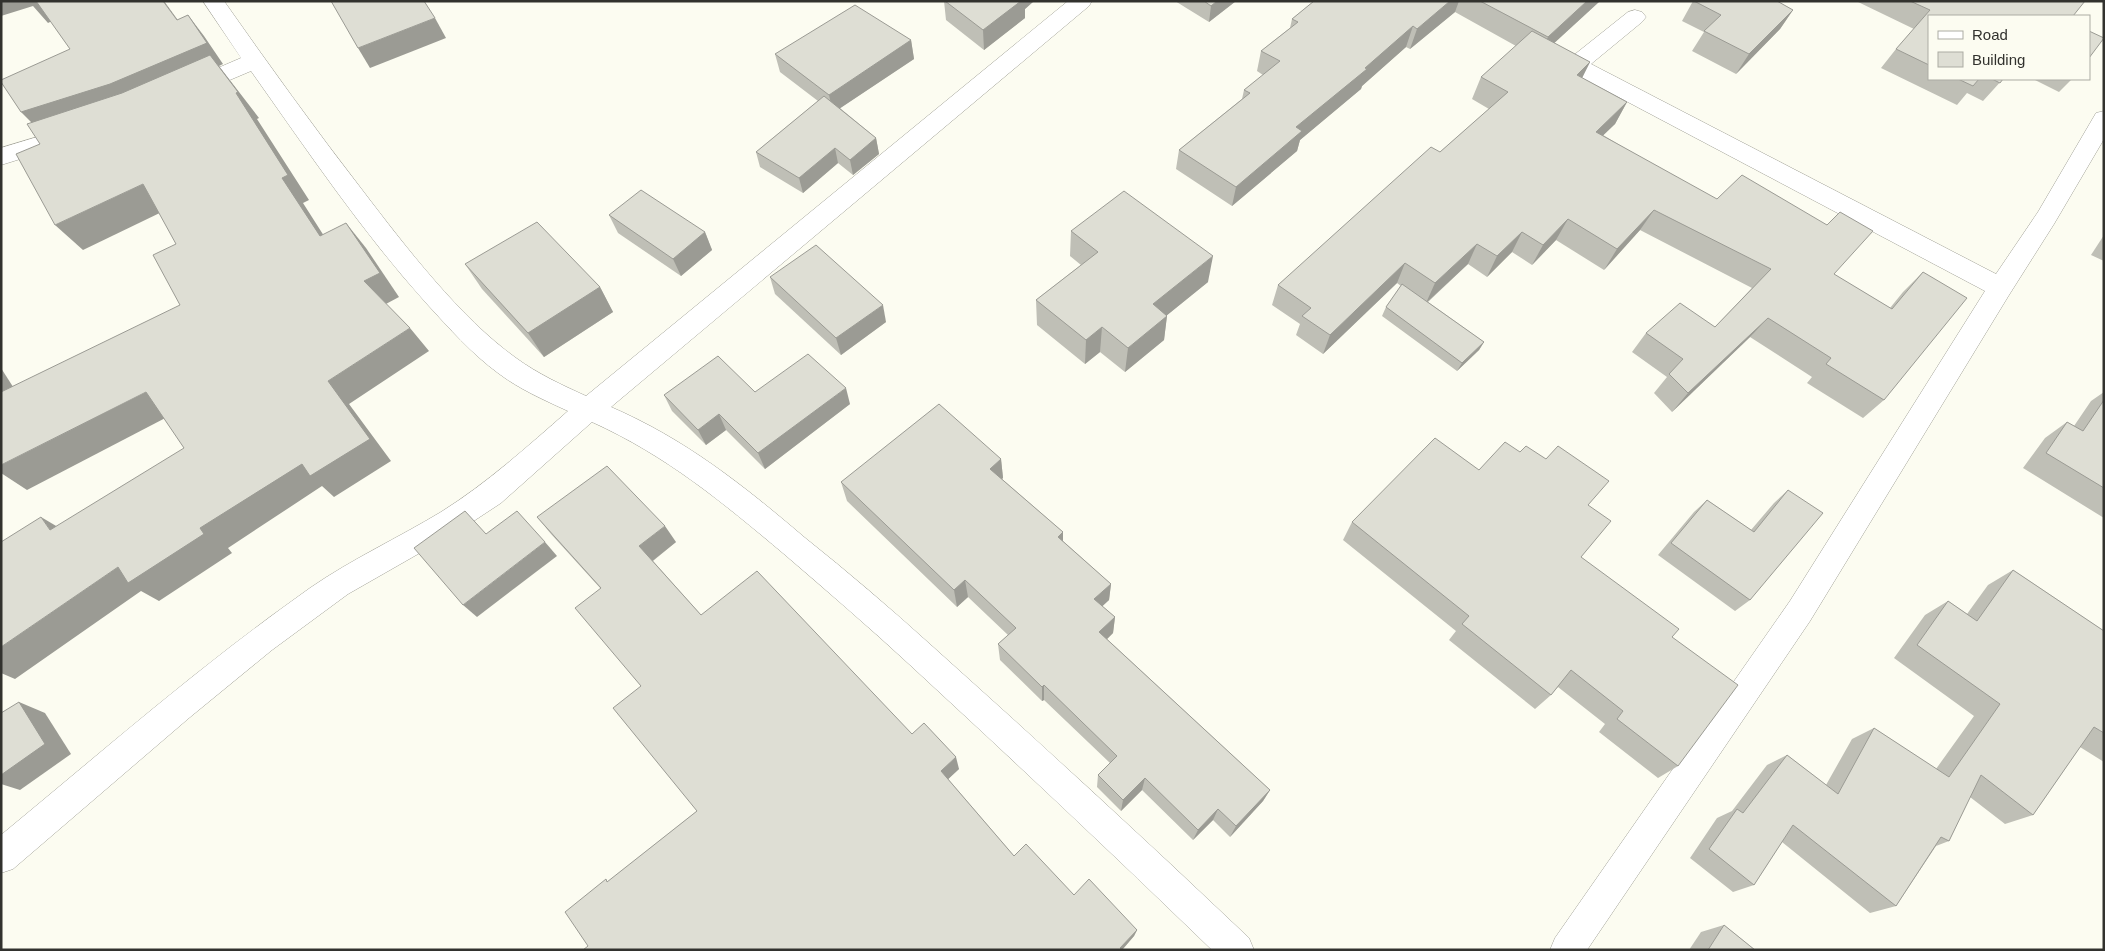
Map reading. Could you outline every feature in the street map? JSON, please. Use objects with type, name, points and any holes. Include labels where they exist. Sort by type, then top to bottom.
[{"type":"street","points":[[213,1],[384,238],[449,310],[497,358],[535,384],[634,429],[666,447],[736,496],[871,610],[1096,815],[1238,950]]},
{"type":"street","points":[[1,857],[178,707],[261,640],[338,585],[450,521],[491,494],[589,409],[1082,1]]},
{"type":"street","points":[[1635,17],[1582,60],[1581,68],[2000,288]]},
{"type":"street","points":[[173,96],[254,60]]},
{"type":"street","points":[[1567,950],[1800,611],[2000,288],[2046,218],[2104,119]]},
{"type":"street","points":[[1,157],[89,129]]},
{"type":"building","points":[[36,1],[163,1],[177,20],[188,15],[207,43],[110,84],[21,112],[1,80],[70,49]]},
{"type":"building","points":[[331,1],[424,1],[435,18],[358,48]]},
{"type":"building","points":[[945,1],[1021,1],[983,30]]},
{"type":"building","points":[[1204,1],[1217,1],[1211,6]]},
{"type":"building","points":[[1314,1],[1450,1],[1417,29],[1413,26],[1365,68],[1367,69],[1296,127],[1302,131],[1236,187],[1179,150],[1250,93],[1244,90],[1280,61],[1261,51],[1298,22],[1292,19]]},
{"type":"building","points":[[1480,1],[1587,1],[1548,37]]},
{"type":"building","points":[[1694,1],[1777,1],[1793,10],[1749,54],[1704,31],[1721,15]]},
{"type":"building","points":[[1910,1],[2085,1],[2074,15],[1928,15],[1928,65],[1896,49],[1930,10]]},
{"type":"building","points":[[855,5],[911,40],[829,95],[775,54]]},
{"type":"building","points":[[1532,31],[1590,62],[1577,75],[1627,102],[1596,132],[1717,199],[1742,175],[1827,225],[1840,212],[1873,231],[1834,274],[1892,309],[1923,272],[1967,298],[1884,400],[1826,364],[1831,358],[1768,318],[1688,393],[1669,374],[1683,359],[1646,333],[1680,303],[1715,327],[1771,269],[1654,210],[1617,249],[1568,219],[1543,245],[1522,232],[1497,256],[1477,244],[1435,283],[1405,263],[1330,335],[1302,316],[1311,308],[1278,285],[1431,147],[1440,152],[1508,92],[1481,77]]},
{"type":"building","points":[[2090,31],[2104,38],[2090,57]]},
{"type":"building","points":[[210,55],[238,92],[236,93],[288,175],[282,178],[320,236],[346,223],[380,273],[364,281],[410,328],[328,381],[370,439],[310,476],[302,464],[200,528],[204,534],[128,583],[118,567],[1,647],[1,542],[41,517],[50,530],[184,448],[146,392],[1,465],[1,392],[180,305],[153,255],[176,244],[143,184],[55,225],[16,154],[40,144],[27,124],[122,93]]},
{"type":"building","points":[[1960,80],[1978,80],[1973,86]]},
{"type":"building","points":[[824,96],[876,138],[850,160],[835,148],[799,178],[756,152]]},
{"type":"building","points":[[641,190],[705,232],[673,259],[609,215]]},
{"type":"building","points":[[1124,191],[1213,256],[1153,304],[1167,316],[1128,348],[1102,327],[1086,340],[1036,300],[1098,252],[1071,231]]},
{"type":"building","points":[[537,222],[600,287],[528,333],[465,264]]},
{"type":"building","points":[[816,245],[883,305],[836,338],[770,277]]},
{"type":"building","points":[[1402,284],[1484,342],[1462,363],[1386,307]]},
{"type":"building","points":[[808,354],[846,388],[758,453],[719,414],[698,430],[664,395],[718,356],[755,392]]},
{"type":"building","points":[[2104,400],[2104,488],[2046,453],[2067,422],[2083,431]]},
{"type":"building","points":[[939,404],[1001,459],[990,469],[1063,532],[1058,537],[1111,584],[1094,599],[1115,617],[1099,632],[1270,790],[1236,826],[1218,809],[1198,830],[1145,778],[1123,800],[1098,775],[1117,756],[1044,685],[1042,687],[998,644],[1016,628],[965,580],[954,590],[841,482]]},
{"type":"building","points":[[1435,438],[1479,470],[1505,442],[1520,452],[1526,446],[1546,459],[1558,446],[1609,481],[1588,505],[1611,521],[1581,557],[1679,629],[1672,637],[1738,685],[1678,766],[1617,719],[1623,711],[1571,670],[1551,695],[1462,624],[1469,616],[1352,522]]},
{"type":"building","points":[[607,466],[665,526],[639,546],[701,615],[757,571],[912,734],[924,723],[956,757],[941,771],[1014,856],[1026,844],[1074,895],[1089,879],[1137,930],[1120,948],[1122,950],[583,950],[588,946],[565,912],[606,879],[607,882],[697,811],[613,708],[641,686],[575,608],[601,588],[537,517]]},
{"type":"building","points":[[1788,490],[1823,513],[1750,600],[1671,543],[1707,500],[1754,532]]},
{"type":"building","points":[[465,511],[486,534],[517,511],[545,542],[463,605],[414,548]]},
{"type":"building","points":[[2013,570],[2104,631],[2104,733],[2094,727],[2033,815],[1981,775],[1949,841],[1941,837],[1896,906],[1793,825],[1754,885],[1709,849],[1737,809],[1743,813],[1787,755],[1838,794],[1874,728],[1949,777],[2000,704],[1917,645],[1948,601],[1977,621]]},
{"type":"building","points":[[19,702],[45,744],[1,775],[1,713]]},
{"type":"building","points":[[1724,925],[1755,950],[1708,950]]}]
